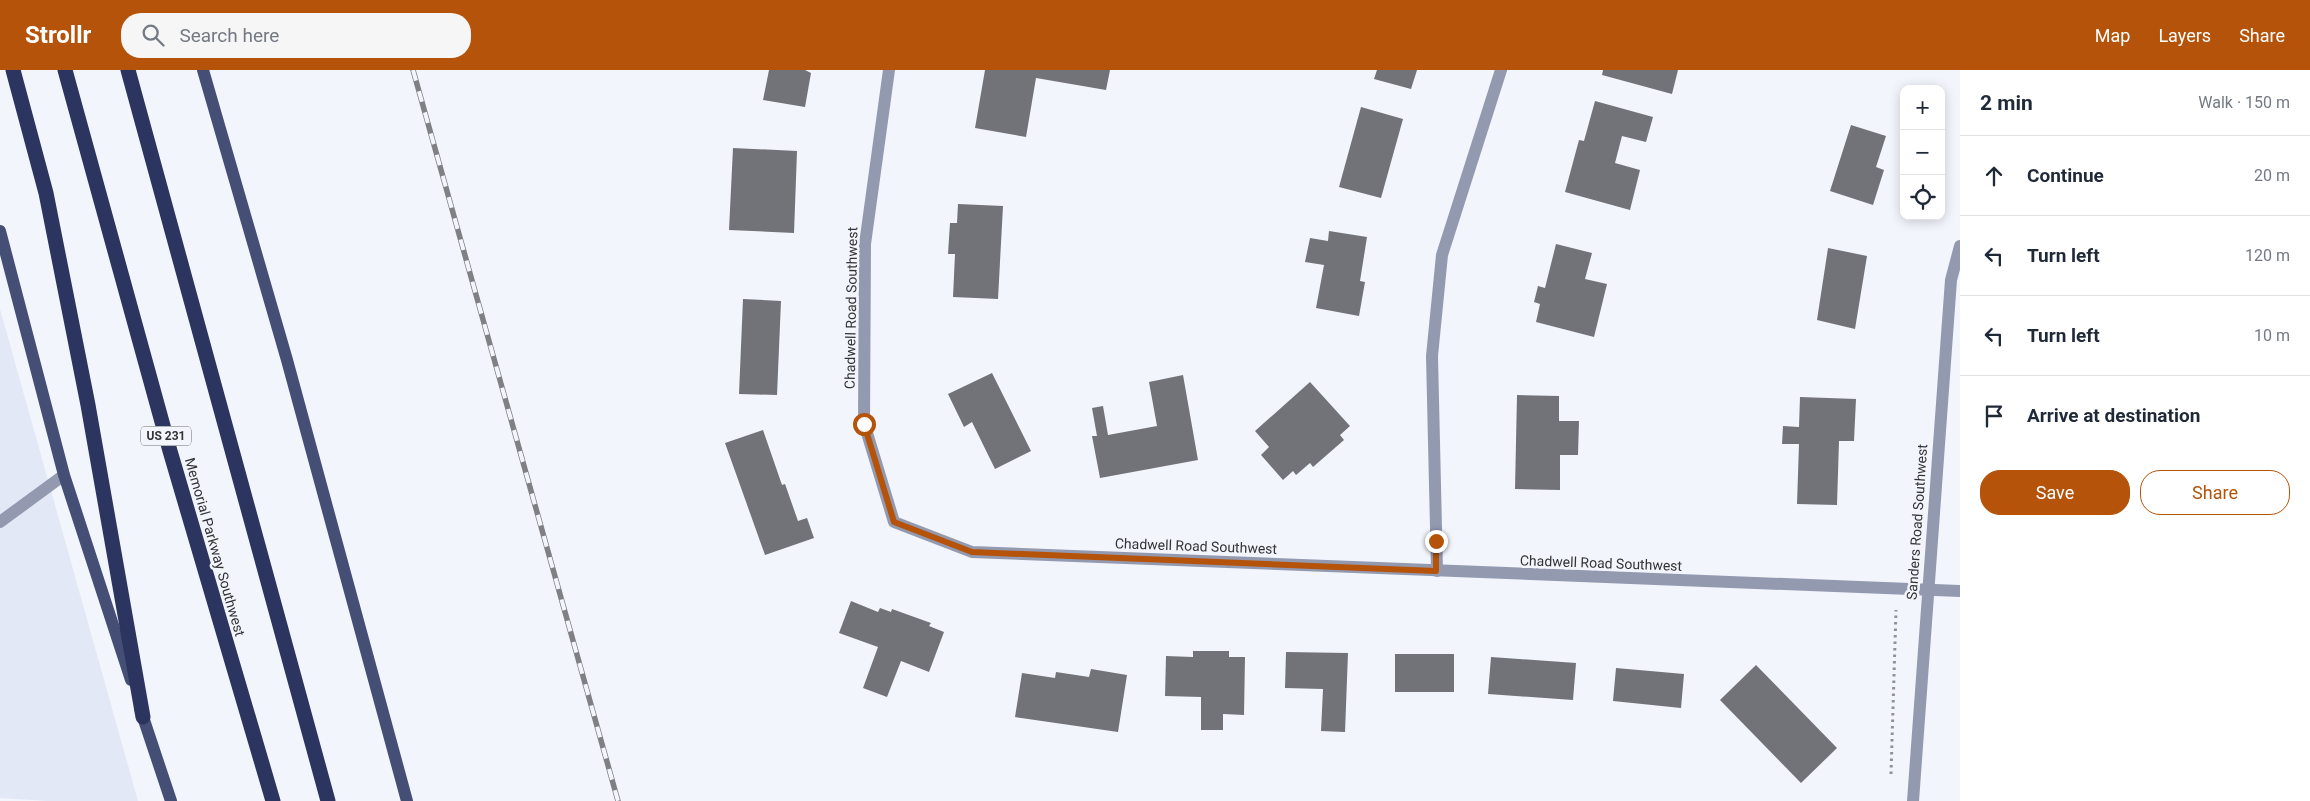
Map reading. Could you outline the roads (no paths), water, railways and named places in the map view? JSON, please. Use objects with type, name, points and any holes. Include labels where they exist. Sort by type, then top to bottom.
[{"type":"highway","points":[[13,70],[46,193],[88,405],[143,717]]},
{"type":"highway","name":"Memorial Parkway Southwest","points":[[65,70],[170,451],[273,801]]},
{"type":"highway","points":[[128,70],[328,801]]},
{"type":"main road","points":[[203,70],[287,360],[407,801]]},
{"type":"main road","points":[[0,231],[64,474],[171,801]]},
{"type":"street","name":"Chadwell Road Southwest","points":[[888,70],[865,244],[864,424],[894,522],[972,552],[1960,591]]},
{"type":"street","points":[[1436,571],[1432,356],[1442,255],[1501,70]]},
{"type":"street","name":"Sanders Road Southwest","points":[[1913,801],[1951,280],[1960,246]]},
{"type":"street","points":[[0,522],[64,474]]},
{"type":"railway","points":[[413,70],[618,801]]}]
